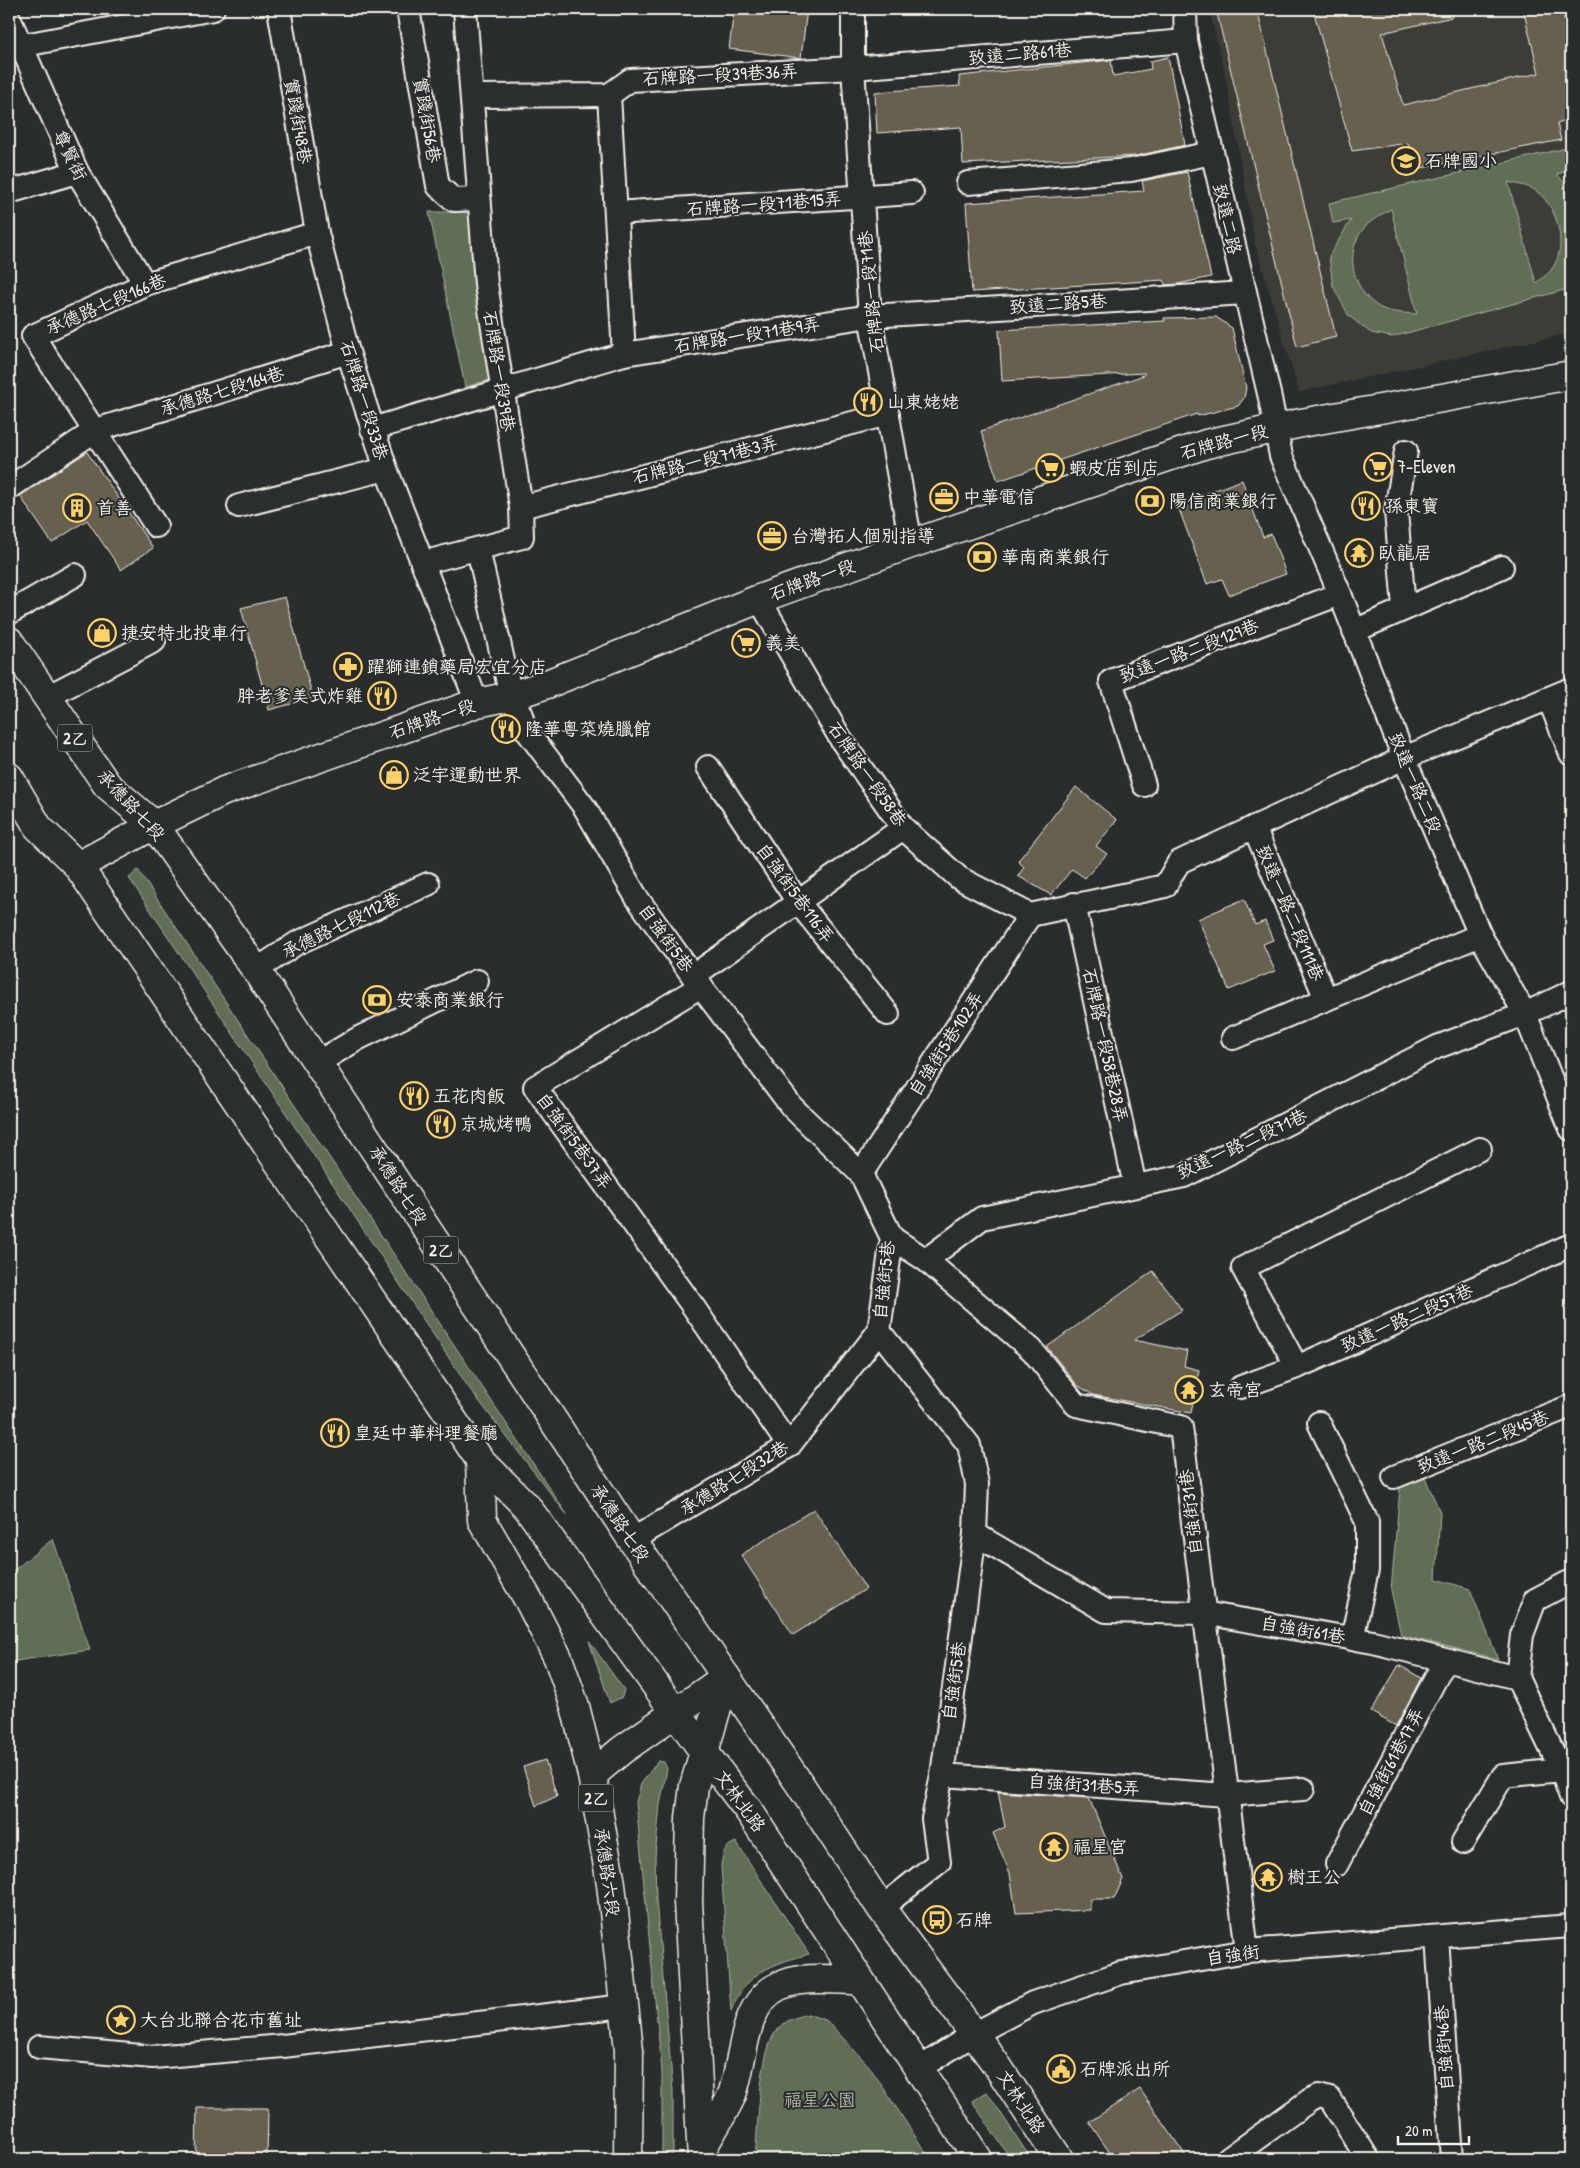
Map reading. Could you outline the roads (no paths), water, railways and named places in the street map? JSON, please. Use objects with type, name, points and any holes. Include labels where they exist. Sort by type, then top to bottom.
[{"type":"main road","name":"石牌路一段","points":[[78,866],[154,825],[224,791],[476,703],[511,696],[758,600],[911,544],[1206,444],[1276,428],[1571,375]]},
{"type":"main road","name":"承德路七段","points":[[9,641],[107,785],[154,825],[256,970],[632,1540],[726,1677]]},
{"type":"main road","points":[[9,777],[38,827],[78,866],[480,1460]]},
{"type":"main road","name":"文林北路","points":[[480,1460],[527,1507],[704,1752],[749,1811],[978,2159]]},
{"type":"main road","name":"承德路六段","points":[[480,1460],[482,1520],[558,1658],[575,1706],[592,1775],[611,1884],[629,2050],[628,2159]]},
{"type":"main road","points":[[592,1775],[622,1750],[726,1677]]},
{"type":"main road","points":[[703,2153],[688,1902],[690,1818],[694,1786],[726,1677]]},
{"type":"main road","name":"文林北路","points":[[726,1677],[799,1783],[880,1908],[996,2064],[1059,2159]]},
{"type":"main road","points":[[703,2153],[731,2096],[746,2034],[760,2000],[779,1986],[802,1981],[859,1980]]},
{"type":"street","points":[[14,47],[213,9]]},
{"type":"street","name":"實踐街48巷","points":[[279,9],[317,233]]},
{"type":"street","name":"實踐街56巷","points":[[408,9],[438,186],[454,200],[478,199]]},
{"type":"street","name":"石牌路一段39巷","points":[[465,9],[478,199],[486,284],[521,507],[522,537],[478,549]]},
{"type":"street","name":"石牌路一段71巷","points":[[853,9],[853,68],[870,316],[911,544]]},
{"type":"street","name":"致遠二路","points":[[1185,9],[1186,41],[1276,428]]},
{"type":"street","name":"尊賢街","points":[[9,18],[14,47],[77,172],[145,284]]},
{"type":"street","name":"致遠二路61巷","points":[[853,68],[1186,41]]},
{"type":"street","name":"石牌路一段39巷36弄","points":[[609,95],[630,80],[853,68]]},
{"type":"street","points":[[472,96],[609,95],[624,354]]},
{"type":"street","points":[[968,183],[1131,170],[1212,153]]},
{"type":"street","points":[[9,192],[77,172]]},
{"type":"street","name":"石牌路一段71巷15弄","points":[[616,213],[862,198],[912,193]]},
{"type":"street","name":"承德路七段166巷","points":[[96,430],[33,336],[145,284],[317,233]]},
{"type":"street","name":"石牌路一段33巷","points":[[317,233],[348,352],[372,430],[476,703]]},
{"type":"street","name":"致遠二路5巷","points":[[870,316],[1245,293]]},
{"type":"street","name":"石牌路一段71巷9弄","points":[[372,430],[624,354],[870,316]]},
{"type":"street","name":"承德路七段164巷","points":[[9,488],[96,430],[348,352]]},
{"type":"street","name":"石牌路一段71巷3弄","points":[[521,507],[888,414]]},
{"type":"street","name":"致遠一路二段","points":[[1276,428],[1281,456],[1340,594],[1404,758],[1480,935],[1525,1014],[1571,1129]]},
{"type":"street","points":[[96,430],[156,526]]},
{"type":"street","points":[[1404,608],[1396,511],[1406,452]]},
{"type":"street","points":[[240,506],[386,469]]},
{"type":"street","points":[[422,563],[478,549],[511,696]]},
{"type":"street","points":[[1354,630],[1502,567]]},
{"type":"street","points":[[9,613],[75,575]]},
{"type":"street","name":"致遠一路二段129巷","points":[[1144,785],[1111,681],[1340,594]]},
{"type":"street","name":"石牌路一段58巷","points":[[758,600],[842,741],[903,828],[959,878],[1030,915]]},
{"type":"street","points":[[47,697],[154,641]]},
{"type":"street","name":"致遠一路二段111巷","points":[[1074,904],[1165,886],[1179,862],[1404,758],[1571,689]]},
{"type":"street","name":"自強街5巷","points":[[511,696],[524,727],[585,808],[637,898],[697,981],[792,1106],[861,1174],[892,1238],[879,1331],[969,1446],[977,1484],[975,1534],[942,1775],[933,1819],[939,1862],[880,1908]]},
{"type":"street","points":[[1549,699],[1571,754]]},
{"type":"street","name":"自強街5巷116弄","points":[[708,767],[798,902],[888,1014]]},
{"type":"street","name":"致遠一路二段111巷","points":[[1254,827],[1326,999]]},
{"type":"street","points":[[697,981],[798,902],[903,828]]},
{"type":"street","name":"承德路七段112巷","points":[[256,970],[297,943],[428,884]]},
{"type":"street","points":[[1030,915],[1074,904]]},
{"type":"street","name":"石牌路一段58巷28弄","points":[[1074,904],[1135,1186]]},
{"type":"street","name":"自強街5巷102弄","points":[[861,1174],[1030,915]]},
{"type":"street","points":[[1233,1038],[1480,935]]},
{"type":"street","points":[[317,1063],[359,1038],[477,981]]},
{"type":"street","name":"自強街5巷37弄","points":[[697,981],[535,1087],[692,1304],[789,1446]]},
{"type":"street","name":"致遠一路二段71巷","points":[[926,1260],[982,1218],[1184,1176],[1437,1048],[1525,1014],[1571,992]]},
{"type":"street","points":[[1297,1367],[1243,1268],[1480,1149]]},
{"type":"street","name":"自強街31巷","points":[[892,1238],[926,1260],[1032,1350],[1076,1405],[1181,1427],[1247,1951]]},
{"type":"street","name":"致遠一路二段57巷","points":[[1241,1387],[1297,1367],[1571,1245]]},
{"type":"street","name":"承德路七段32巷","points":[[632,1540],[789,1446],[879,1331]]},
{"type":"street","name":"致遠一路二段45巷","points":[[1394,1477],[1571,1406]]},
{"type":"street","points":[[1320,1422],[1367,1522],[1367,1570],[1352,1639]]},
{"type":"street","name":"自強街61巷","points":[[975,1534],[1106,1611],[1203,1613],[1352,1639],[1517,1678]]},
{"type":"street","points":[[1571,1581],[1535,1600],[1522,1635],[1517,1678],[1566,1769],[1571,1798]]},
{"type":"street","name":"自強街61巷17弄","points":[[1337,1864],[1445,1661]]},
{"type":"street","points":[[1463,1842],[1503,1776],[1566,1769]]},
{"type":"street","name":"自強街31巷5弄","points":[[942,1775],[1227,1795],[1302,1789]]},
{"type":"street","name":"自強街","points":[[918,2069],[974,2034],[1033,2003],[1121,1973],[1247,1951],[1571,1926]]},
{"type":"street","name":"自強街46巷","points":[[1437,1936],[1452,2159]]},
{"type":"street","points":[[39,2047],[153,2057],[283,2046],[624,2006]]},
{"type":"street","points":[[1228,2159],[1310,2100],[1319,2096],[1330,2099],[1368,2159]]},
{"type":"place","name":"石牌國小","points":[[1406,161]]},
{"type":"place","name":"山東姥姥","points":[[868,402]]},
{"type":"place","name":"7-Eleven","points":[[1378,467]]},
{"type":"place","name":"蝦皮店到店","points":[[1050,468]]},
{"type":"place","name":"中華電信","points":[[944,497]]},
{"type":"place","name":"陽信商業銀行","points":[[1150,501]]},
{"type":"place","name":"孫東寶","points":[[1366,506]]},
{"type":"place","name":"首善","points":[[77,508]]},
{"type":"place","name":"台灣拓人個別指導","points":[[772,536]]},
{"type":"place","name":"臥龍居","points":[[1359,553]]},
{"type":"place","name":"華南商業銀行","points":[[982,557]]},
{"type":"place","name":"捷安特北投車行","points":[[102,633]]},
{"type":"place","name":"義美","points":[[746,643]]},
{"type":"place","name":"躍獅連鎖藥局宏宜分店","points":[[348,667]]},
{"type":"place","name":"胖老爹美式炸雞","points":[[382,696]]},
{"type":"place","name":"隆華粵菜燒臘館","points":[[506,729]]},
{"type":"place","name":"泛宇運動世界","points":[[394,775]]},
{"type":"place","name":"安泰商業銀行","points":[[377,1000]]},
{"type":"place","name":"五花肉飯","points":[[414,1096]]},
{"type":"place","name":"京城烤鴨","points":[[441,1124]]},
{"type":"place","name":"玄帝宮","points":[[1189,1390]]},
{"type":"place","name":"皇廷中華料理餐廳","points":[[335,1433]]},
{"type":"place","name":"福星宮","points":[[1054,1847]]},
{"type":"place","name":"樹王公","points":[[1268,1877]]},
{"type":"place","name":"石牌","points":[[937,1920]]},
{"type":"place","name":"大台北聯合花市舊址","points":[[121,2020]]},
{"type":"place","name":"石牌派出所","points":[[1061,2069]]},
{"type":"park label","name":"福星公園","points":[[820,2100]]}]
